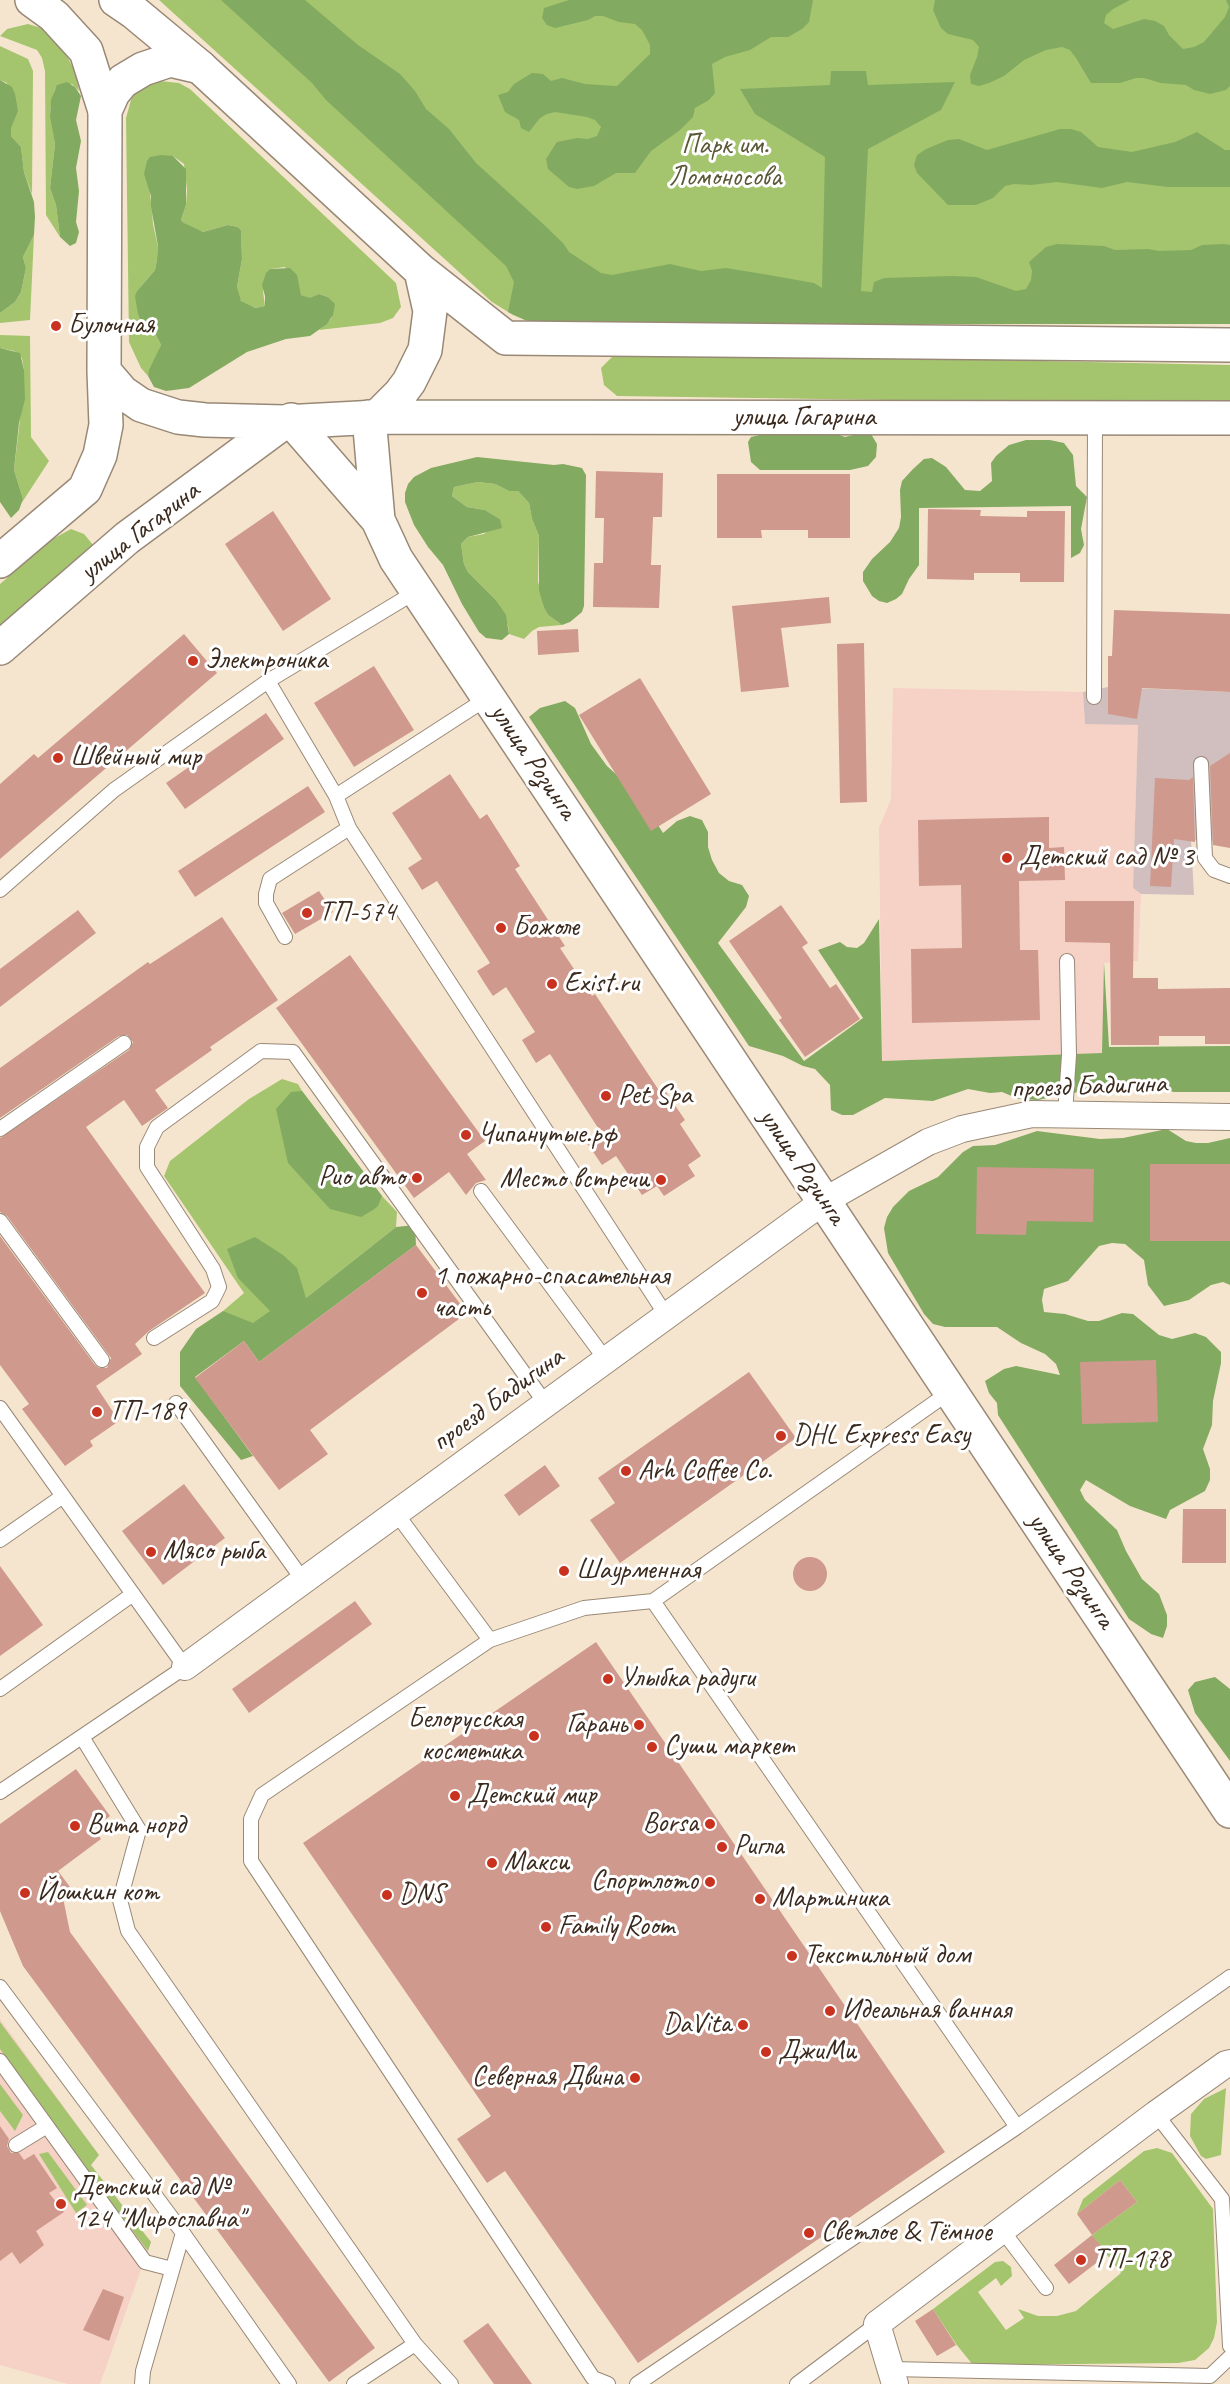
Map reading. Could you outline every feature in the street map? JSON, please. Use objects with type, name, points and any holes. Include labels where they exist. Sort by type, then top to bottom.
[{"type":"main road","points":[[0,561],[85,489],[100,455],[106,425],[104,371],[105,111],[86,51],[54,16],[32,0]]},
{"type":"main road","points":[[116,0],[200,67],[421,271],[506,338],[1230,345]]},
{"type":"main road","points":[[105,111],[113,93],[123,81],[143,69],[170,60],[200,67]]},
{"type":"main road","points":[[378,520],[373,417],[405,388],[425,350],[430,311],[421,271]]},
{"type":"main road","name":"улица Гагарина","points":[[104,371],[122,392],[141,405],[178,417],[206,420],[288,421],[373,417],[1230,418]]},
{"type":"main road","points":[[288,421],[378,520]]},
{"type":"main road","name":"улица Гагарина","points":[[0,648],[127,538],[288,421]]},
{"type":"main road","name":"улица Розинга","points":[[378,520],[396,559],[1230,1811]]},
{"type":"street","name":"проезд Бадигина","points":[[185,1667],[824,1201],[928,1142],[962,1129],[1032,1114],[1230,1117]]},
{"type":"street","points":[[893,2376],[877,2324],[1156,2114],[1230,2063]]},
{"type":"lane","points":[[1094,697],[1095,418]]},
{"type":"lane","points":[[0,890],[114,790],[268,681],[418,590]]},
{"type":"lane","points":[[268,681],[336,796],[349,828],[666,1315]]},
{"type":"lane","points":[[336,796],[489,697]]},
{"type":"lane","points":[[1201,764],[1205,858],[1214,870],[1230,876]]},
{"type":"lane","points":[[285,937],[266,903],[270,879],[349,828]]},
{"type":"lane","points":[[1065,1114],[1069,1055],[1067,961]]},
{"type":"lane","points":[[0,1129],[124,1043]]},
{"type":"lane","points":[[154,1338],[212,1301],[219,1287],[213,1269],[147,1167],[147,1147],[156,1127],[261,1051],[293,1052],[546,1404]]},
{"type":"lane","points":[[481,1191],[606,1360]]},
{"type":"lane","points":[[0,1221],[102,1360]]},
{"type":"lane","points":[[608,2384],[593,2378],[251,1861],[251,1819],[262,1795],[490,1640],[584,1608],[653,1601],[951,1391]]},
{"type":"lane","points":[[176,1403],[303,1580]]},
{"type":"lane","points":[[0,1408],[185,1667],[0,1792]]},
{"type":"lane","points":[[0,1540],[63,1496]]},
{"type":"lane","points":[[396,1513],[490,1640]]},
{"type":"lane","points":[[0,1689],[133,1594]]},
{"type":"lane","points":[[653,1601],[1017,2127]]},
{"type":"lane","points":[[82,1737],[139,1830],[120,1900],[128,1931],[415,2344],[452,2384]]},
{"type":"lane","points":[[637,2384],[1017,2127],[1230,1977]]},
{"type":"lane","points":[[0,1987],[183,2234],[289,2384]]},
{"type":"lane","points":[[0,2061],[145,2262],[172,2269]]},
{"type":"lane","points":[[1156,2114],[1222,2199],[1230,2346]]},
{"type":"lane","points":[[16,2145],[47,2126]]},
{"type":"lane","points":[[1002,2230],[1046,2288]]},
{"type":"lane","points":[[142,2384],[143,2371],[183,2234]]},
{"type":"lane","points":[[797,2384],[877,2324]]},
{"type":"lane","points":[[354,2384],[415,2344]]},
{"type":"lane","points":[[893,2376],[1210,2376],[1230,2357]]},
{"type":"shaded area","points":[[1108,687],[1230,692],[1230,842],[1191,840],[1194,895],[1141,894],[1133,888],[1138,725],[1085,724],[1083,692]]},
{"type":"shaded area","name":"Детский сад № 3","points":[[893,688],[1083,692],[1085,724],[1138,724],[1133,888],[1141,894],[1138,961],[1104,963],[1103,1053],[882,1061],[879,828],[891,799]]},
{"type":"shaded area","name":"Детский сад № 124 \"Мирославна\"","points":[[0,2019],[99,2155],[91,2165],[151,2242],[100,2384],[68,2384],[0,2365]]},
{"type":"green space","name":"Парк им. Ломоносова","points":[[159,0],[1230,0],[1230,324],[530,322],[492,302]]},
{"type":"green space","points":[[221,0],[305,0],[358,45],[400,74],[415,91],[426,109],[449,129],[476,163],[563,243],[569,252],[601,273],[612,275],[670,264],[701,271],[726,268],[814,283],[822,288],[825,157],[755,114],[740,89],[830,85],[831,71],[866,71],[868,85],[955,82],[941,110],[868,149],[861,291],[872,292],[874,282],[884,278],[952,276],[976,277],[1016,291],[1026,289],[1031,280],[1032,271],[1029,262],[1046,247],[1057,244],[1104,246],[1115,250],[1159,251],[1191,250],[1202,245],[1224,244],[1230,245],[1230,324],[548,324],[525,320],[508,312],[514,282],[506,266]]},
{"type":"green space","points":[[569,0],[813,0],[809,22],[802,29],[788,37],[771,37],[750,50],[725,57],[712,64],[715,93],[709,100],[695,108],[693,117],[680,130],[651,151],[635,173],[616,173],[594,186],[577,189],[569,187],[548,169],[546,159],[557,142],[597,136],[601,127],[595,120],[587,117],[555,112],[540,118],[529,132],[521,128],[519,120],[505,112],[498,95],[508,92],[514,84],[532,73],[543,74],[551,81],[562,78],[585,84],[617,86],[650,54],[650,45],[642,30],[635,24],[619,22],[603,16],[595,16],[588,20],[555,28],[547,25],[542,18],[544,8]]},
{"type":"green space","points":[[935,0],[1130,0],[1106,15],[1104,23],[1113,29],[1144,19],[1155,21],[1164,26],[1169,35],[1183,49],[1204,42],[1225,17],[1229,7],[1226,0],[1230,0],[1230,86],[1226,90],[1210,94],[1194,90],[1186,85],[1161,83],[1144,78],[1120,83],[1091,83],[1070,50],[1062,47],[1046,50],[1024,60],[1004,76],[989,83],[979,86],[971,84],[970,75],[979,47],[973,40],[948,34],[941,28],[933,10]]},
{"type":"green space","points":[[28,24],[41,28],[54,39],[76,74],[79,91],[72,84],[55,89],[50,110],[55,144],[50,188],[56,205],[60,237],[46,215],[45,71],[42,58],[37,50],[0,36],[7,29]]},
{"type":"green space","points":[[0,46],[28,59],[33,71],[32,194],[24,172],[21,147],[11,136],[7,83],[0,80]]},
{"type":"green space","points":[[0,80],[12,87],[15,94],[18,111],[11,128],[11,136],[21,147],[24,172],[34,202],[35,217],[34,235],[23,257],[26,268],[21,292],[15,302],[0,313]]},
{"type":"green space","points":[[160,81],[179,83],[190,89],[396,283],[401,307],[393,318],[380,323],[319,330],[331,319],[334,304],[328,297],[319,294],[310,299],[301,295],[285,267],[270,269],[263,291],[265,306],[255,308],[245,305],[238,297],[237,287],[242,259],[241,230],[228,225],[203,232],[188,227],[181,220],[186,205],[187,190],[184,164],[173,156],[150,192],[158,247],[157,259],[155,270],[137,291],[146,328],[156,335],[161,345],[148,376],[141,368],[129,342],[126,118],[134,95]]},
{"type":"green space","points":[[67,82],[75,87],[81,96],[76,120],[81,141],[76,168],[79,191],[76,222],[79,232],[76,243],[70,246],[60,237],[56,205],[50,188],[55,144],[50,116],[51,100],[57,85]]},
{"type":"green space","points":[[1060,129],[1081,132],[1098,147],[1132,152],[1175,142],[1197,132],[1225,150],[1230,150],[1230,187],[1168,187],[1127,182],[1102,188],[1057,182],[1014,184],[1005,186],[993,198],[976,205],[948,205],[917,173],[914,165],[917,155],[948,140],[959,139],[987,150]]},
{"type":"green space","points":[[173,156],[186,169],[186,205],[181,220],[184,223],[203,232],[228,225],[241,230],[242,259],[237,287],[241,301],[255,308],[265,306],[262,285],[266,273],[270,269],[290,268],[297,275],[301,295],[310,298],[319,294],[328,297],[335,304],[333,315],[327,324],[310,336],[286,339],[247,352],[189,388],[166,391],[154,387],[148,376],[149,370],[161,345],[156,335],[142,324],[135,296],[155,270],[158,246],[151,196],[144,174],[150,157]]},
{"type":"green space","points":[[34,235],[30,320],[0,323],[0,313],[15,302],[21,292],[26,268],[23,257]]},
{"type":"green space","points":[[0,335],[30,336],[31,437],[49,461],[21,504],[23,499],[14,470],[24,370],[22,358],[14,351],[0,348]]},
{"type":"green space","points":[[0,348],[20,353],[24,370],[25,399],[19,423],[14,470],[23,499],[19,510],[11,518],[0,502]]},
{"type":"green space","points":[[617,352],[1230,365],[1230,405],[617,396],[604,385],[601,368]]},
{"type":"green space","points":[[768,433],[834,433],[845,437],[871,434],[877,444],[876,457],[868,466],[850,470],[760,470],[751,462],[748,442],[751,437]]},
{"type":"green space","points":[[1026,440],[1050,440],[1064,443],[1073,455],[1076,486],[1087,497],[1081,529],[1084,545],[1080,553],[1071,558],[1071,506],[919,508],[919,565],[902,594],[896,599],[887,603],[872,596],[863,581],[863,572],[872,559],[890,542],[899,528],[902,481],[913,469],[924,459],[932,458],[946,467],[965,490],[980,491],[992,481],[991,463],[996,456],[1009,445]]},
{"type":"green space","points":[[477,457],[563,464],[582,468],[586,475],[584,606],[582,612],[570,622],[562,625],[548,615],[544,608],[539,590],[539,536],[529,503],[518,491],[509,491],[495,484],[478,482],[454,487],[452,496],[467,507],[485,510],[500,519],[502,528],[468,537],[461,544],[464,564],[468,572],[495,599],[506,615],[509,634],[502,640],[486,638],[479,632],[443,565],[414,525],[405,502],[405,493],[414,477],[431,468]]},
{"type":"green space","points":[[478,482],[495,484],[509,491],[518,491],[529,503],[539,536],[538,581],[544,608],[548,615],[562,625],[539,627],[524,639],[509,634],[508,625],[495,599],[468,572],[464,564],[461,544],[468,537],[484,534],[500,519],[485,510],[467,507],[452,496],[454,487]]},
{"type":"green space","points":[[71,529],[84,534],[94,546],[0,634],[0,584],[53,539]]},
{"type":"green space","points":[[565,701],[575,708],[591,744],[607,766],[640,796],[663,833],[677,821],[690,816],[702,820],[708,832],[708,847],[712,860],[719,873],[729,881],[742,885],[749,896],[746,907],[718,943],[804,1061],[863,1018],[818,950],[840,942],[847,947],[857,948],[864,943],[879,919],[882,1061],[1102,1053],[1104,963],[1109,1047],[1230,1046],[1230,1092],[1174,1092],[1156,1088],[1119,1087],[1038,1100],[1019,1099],[1002,1092],[990,1093],[968,1089],[933,1101],[885,1098],[853,1115],[842,1115],[831,1110],[830,1085],[815,1069],[749,1046],[529,717],[540,708]]},
{"type":"green space","points":[[282,1079],[298,1084],[382,1196],[397,1212],[396,1227],[306,1298],[288,1324],[222,1332],[223,1311],[244,1293],[164,1176],[170,1161],[249,1099]]},
{"type":"green space","points":[[302,1091],[382,1196],[378,1206],[361,1217],[330,1209],[288,1163],[276,1109],[291,1092]]},
{"type":"green space","points":[[1167,1129],[1186,1141],[1196,1143],[1230,1138],[1230,1285],[1223,1282],[1211,1285],[1189,1300],[1164,1306],[1148,1285],[1144,1260],[1125,1244],[1112,1243],[1099,1246],[1068,1281],[1044,1289],[1042,1300],[1044,1312],[1065,1314],[1088,1321],[1099,1321],[1122,1313],[1133,1314],[1159,1335],[1172,1339],[1195,1333],[1206,1337],[1221,1352],[1213,1401],[1212,1425],[1203,1449],[1210,1469],[1210,1480],[1205,1491],[1170,1510],[1166,1519],[1130,1506],[1086,1480],[1080,1490],[1085,1500],[1117,1530],[1142,1579],[1159,1594],[1167,1615],[1167,1626],[1163,1638],[1151,1634],[1129,1619],[998,1415],[997,1403],[989,1393],[985,1381],[1004,1369],[1016,1366],[1060,1375],[1056,1364],[1045,1354],[1021,1343],[997,1327],[945,1327],[933,1324],[924,1314],[888,1253],[884,1228],[893,1207],[909,1191],[938,1177],[963,1152],[973,1146],[995,1145],[1037,1131],[1100,1139],[1123,1138]]},
{"type":"green space","points":[[415,1225],[416,1245],[259,1362],[244,1341],[195,1377],[253,1456],[241,1460],[180,1386],[180,1352],[196,1329],[223,1311],[253,1323],[270,1311],[238,1278],[227,1249],[255,1237],[283,1255],[297,1268],[306,1298],[396,1227]]},
{"type":"green space","points":[[1215,1677],[1230,1689],[1230,1761],[1195,1713],[1188,1690],[1195,1682]]},
{"type":"green space","points":[[0,2022],[99,2155],[91,2165],[151,2242],[148,2251],[81,2163],[0,2049]]},
{"type":"green space","points":[[0,2084],[23,2115],[15,2131],[0,2111]]},
{"type":"green space","points":[[1226,2088],[1221,2155],[1206,2159],[1201,2156],[1190,2136],[1191,2114],[1204,2099]]},
{"type":"green space","points":[[1157,2148],[1172,2153],[1213,2209],[1217,2322],[1214,2338],[1209,2348],[1195,2360],[1178,2363],[973,2365],[933,2309],[995,2262],[1003,2261],[1011,2267],[1012,2276],[1001,2286],[996,2278],[978,2292],[1006,2330],[1024,2318],[1018,2309],[1038,2316],[1057,2316],[1076,2311],[1121,2273],[1092,2235],[1137,2202],[1120,2180],[1077,2214],[1083,2199],[1144,2151]]},
{"type":"green space","points":[[48,2152],[87,2205],[76,2213],[39,2154]]},
{"type":"building","points":[[596,471],[663,473],[662,517],[653,517],[651,565],[661,565],[659,608],[593,607],[594,563],[603,563],[604,518],[595,518]]},
{"type":"building","points":[[717,474],[850,474],[850,538],[808,538],[808,530],[761,530],[762,538],[717,538]]},
{"type":"building","points":[[928,509],[981,510],[980,516],[1027,517],[1027,511],[1065,511],[1064,582],[1020,582],[1020,573],[974,573],[974,580],[927,579]]},
{"type":"building","points":[[273,511],[331,599],[283,631],[225,544]]},
{"type":"building","points":[[829,597],[831,623],[781,628],[789,687],[741,692],[732,606]]},
{"type":"building","points":[[1114,610],[1230,614],[1230,692],[1142,688],[1137,719],[1108,714],[1108,656],[1112,656]]},
{"type":"building","points":[[578,629],[579,652],[538,655],[537,631]]},
{"type":"building","points":[[184,634],[217,673],[0,859],[0,784],[34,754],[38,758]]},
{"type":"building","points":[[864,643],[867,802],[840,803],[837,644]]},
{"type":"building","points":[[374,666],[414,730],[354,767],[314,703]]},
{"type":"building","points":[[640,678],[711,794],[651,831],[579,715]]},
{"type":"building","points":[[266,713],[284,739],[185,809],[166,783]]},
{"type":"building","points":[[1230,753],[1230,848],[1213,845],[1210,766]]},
{"type":"building","points":[[450,774],[480,819],[487,814],[520,866],[515,869],[565,946],[560,948],[592,996],[595,994],[662,1095],[666,1092],[685,1120],[680,1124],[701,1156],[688,1165],[695,1176],[664,1196],[657,1186],[642,1195],[616,1156],[602,1165],[587,1143],[602,1134],[550,1054],[536,1063],[522,1040],[535,1032],[506,987],[493,996],[485,984],[477,971],[490,963],[437,881],[422,890],[408,868],[422,859],[392,813]]},
{"type":"building","points":[[1193,777],[1195,842],[1174,839],[1171,887],[1150,886],[1155,778],[1189,780]]},
{"type":"building","points":[[308,786],[325,812],[195,897],[178,871]]},
{"type":"building","points":[[1049,817],[1049,848],[1064,847],[1065,880],[1019,881],[1020,950],[1038,950],[1040,1020],[912,1023],[911,949],[962,948],[961,885],[919,886],[918,820]]},
{"type":"building","name":"ТП-574","points":[[319,891],[333,912],[295,934],[282,913]]},
{"type":"building","points":[[1065,901],[1134,901],[1133,978],[1158,978],[1158,989],[1230,988],[1230,1044],[1205,1044],[1205,1036],[1159,1036],[1159,1045],[1111,1045],[1110,943],[1065,942]]},
{"type":"building","points":[[781,905],[808,943],[802,947],[830,988],[836,984],[860,1019],[805,1057],[779,1020],[782,1018],[729,941]]},
{"type":"building","points":[[78,910],[96,933],[0,1007],[0,969]]},
{"type":"building","points":[[222,917],[278,1000],[210,1047],[212,1050],[155,1090],[168,1108],[142,1126],[124,1100],[86,1127],[205,1293],[149,1331],[135,1344],[142,1354],[96,1386],[119,1421],[90,1441],[93,1446],[65,1466],[22,1409],[29,1404],[0,1365],[0,1236],[95,1365],[99,1368],[107,1368],[111,1358],[7,1216],[0,1212],[0,1138],[129,1050],[133,1042],[127,1035],[119,1036],[0,1118],[0,1068],[148,962],[150,964]]},
{"type":"building","points":[[350,955],[485,1141],[467,1154],[486,1180],[476,1183],[466,1195],[449,1172],[414,1198],[276,1008]]},
{"type":"building","points":[[1150,1164],[1230,1164],[1230,1241],[1150,1241]]},
{"type":"building","points":[[977,1167],[1094,1169],[1093,1222],[1027,1221],[1026,1235],[976,1234]]},
{"type":"building","points":[[416,1245],[467,1313],[310,1430],[328,1454],[279,1490],[195,1378],[244,1341],[259,1362]]},
{"type":"building","points":[[1156,1360],[1158,1422],[1082,1424],[1080,1362]]},
{"type":"building","points":[[749,1372],[796,1438],[620,1563],[590,1520],[615,1503],[598,1478]]},
{"type":"building","points":[[545,1465],[560,1486],[519,1516],[504,1495]]},
{"type":"building","points":[[184,1484],[225,1538],[163,1585],[122,1531]]},
{"type":"building","points":[[1183,1509],[1226,1509],[1226,1563],[1182,1563]]},
{"type":"building","points":[[810,1557],[822,1562],[827,1574],[822,1586],[810,1591],[798,1586],[793,1574],[798,1562]]},
{"type":"building","points":[[0,1566],[43,1625],[0,1656]]},
{"type":"building","points":[[355,1601],[372,1624],[249,1713],[232,1689]]},
{"type":"building","points":[[596,1642],[945,2152],[638,2363],[505,2171],[487,2183],[457,2139],[491,2116],[303,1843]]},
{"type":"building","points":[[76,1769],[110,1816],[94,1829],[101,1839],[58,1871],[73,1891],[63,1898],[70,1932],[375,2348],[329,2382],[23,1966],[0,1911],[0,1824]]},
{"type":"building","points":[[0,2126],[9,2139],[7,2146],[11,2153],[19,2153],[24,2160],[34,2154],[57,2188],[49,2193],[64,2212],[36,2231],[44,2245],[20,2264],[12,2252],[0,2261]]},
{"type":"building","points":[[1120,2180],[1137,2202],[1092,2235],[1077,2214]]},
{"type":"building","name":"ТП-178","points":[[1092,2235],[1108,2254],[1069,2284],[1054,2265]]},
{"type":"building","points":[[103,2289],[124,2297],[109,2341],[83,2330]]},
{"type":"building","points":[[933,2309],[956,2345],[937,2356],[915,2321]]},
{"type":"building","points":[[488,2323],[532,2384],[494,2384],[463,2341]]},
{"type":"place","name":"Булочная","points":[[56,326]]},
{"type":"place","name":"Электроника","points":[[193,661]]},
{"type":"place","name":"Швейный мир","points":[[58,758]]},
{"type":"place","name":"Детский сад № 3","points":[[1007,858]]},
{"type":"place","name":"ТП-574","points":[[307,913]]},
{"type":"place","name":"Божоле","points":[[501,928]]},
{"type":"place","name":"Exist.ru","points":[[552,984]]},
{"type":"place","name":"Pet Spa","points":[[606,1096]]},
{"type":"place","name":"Чипанутые.рф","points":[[466,1135]]},
{"type":"place","name":"Рио авто","points":[[417,1178]]},
{"type":"place","name":"Место встречи","points":[[661,1180]]},
{"type":"place","name":"1 пожарно-спасательная часть","points":[[422,1293]]},
{"type":"place","name":"ТП-189","points":[[97,1412]]},
{"type":"place","name":"DHL Express Easy","points":[[781,1436]]},
{"type":"place","name":"Arh Coffee Co.","points":[[626,1471]]},
{"type":"place","name":"Мясо рыба","points":[[151,1552]]},
{"type":"place","name":"Шаурменная","points":[[564,1571]]},
{"type":"place","name":"Улыбка радуги","points":[[608,1679]]},
{"type":"place","name":"Гарань","points":[[639,1725]]},
{"type":"place","name":"Белорусская косметика","points":[[534,1736]]},
{"type":"place","name":"Суши маркет","points":[[652,1747]]},
{"type":"place","name":"Детский мир","points":[[455,1796]]},
{"type":"place","name":"Borsa","points":[[710,1824]]},
{"type":"place","name":"Вита норд","points":[[75,1826]]},
{"type":"place","name":"Ригла","points":[[722,1847]]},
{"type":"place","name":"Макси","points":[[492,1863]]},
{"type":"place","name":"Спортлото","points":[[710,1882]]},
{"type":"place","name":"Йошкин кот","points":[[25,1893]]},
{"type":"place","name":"DNS","points":[[387,1895]]},
{"type":"place","name":"Мартиника","points":[[760,1899]]},
{"type":"place","name":"Family Room","points":[[546,1927]]},
{"type":"place","name":"Текстильный дом","points":[[792,1956]]},
{"type":"place","name":"Идеальная ванная","points":[[830,2011]]},
{"type":"place","name":"DaVita","points":[[743,2025]]},
{"type":"place","name":"ДжиМи","points":[[766,2052]]},
{"type":"place","name":"Северная Двина","points":[[635,2078]]},
{"type":"place","name":"Детский сад № 124 \"Мирославна\"","points":[[61,2204]]},
{"type":"place","name":"Светлое & Тёмное","points":[[809,2233]]},
{"type":"place","name":"ТП-178","points":[[1081,2260]]}]
